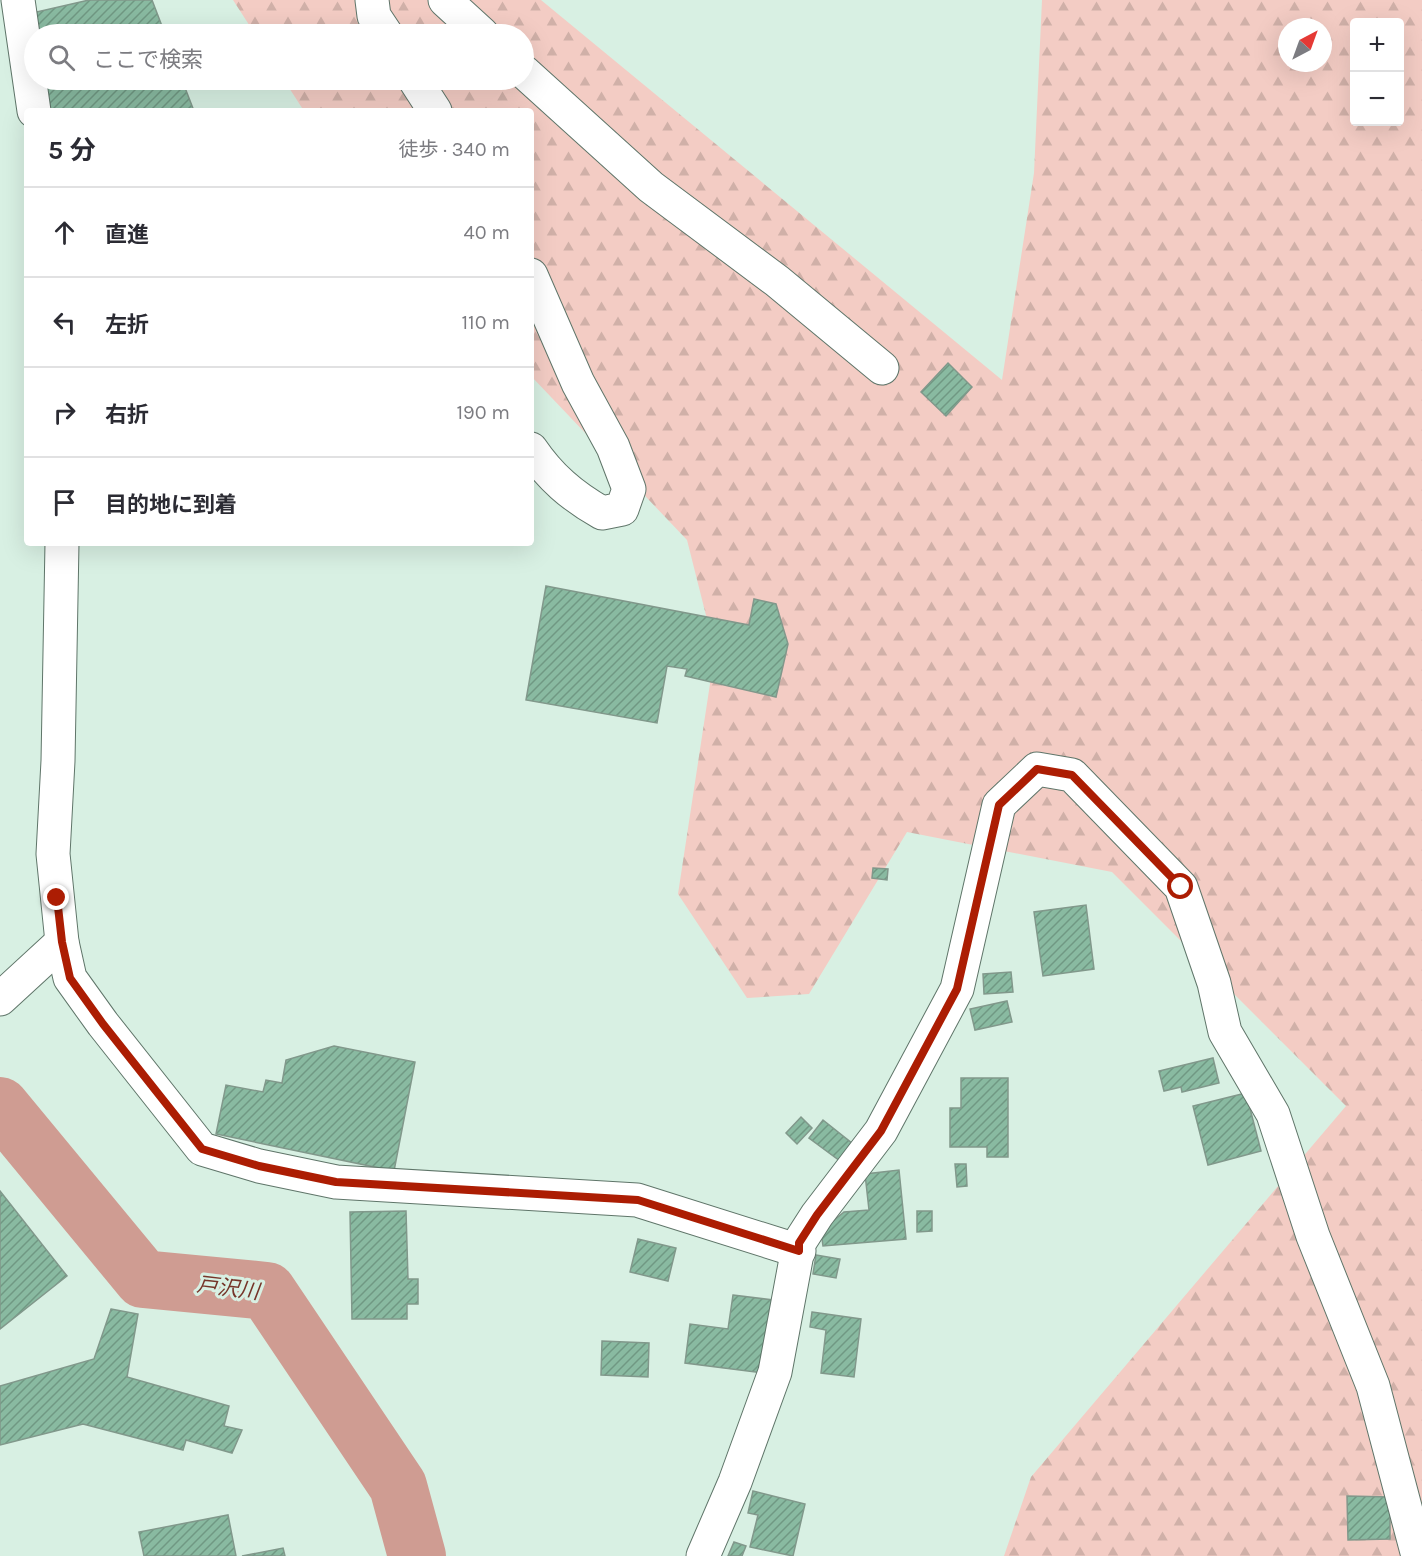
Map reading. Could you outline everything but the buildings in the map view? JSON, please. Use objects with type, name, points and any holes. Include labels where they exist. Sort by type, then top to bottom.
[{"type":"street","points":[[18,0],[24,42]]},
{"type":"street","points":[[372,0],[374,16],[379,24]]},
{"type":"street","points":[[445,0],[471,24]]},
{"type":"street","points":[[534,81],[651,188],[777,281],[882,368]]},
{"type":"street","points":[[31,90],[34,108]]},
{"type":"street","points":[[421,90],[433,108]]},
{"type":"street","points":[[534,282],[578,383],[617,458],[629,489],[622,509],[602,513],[573,497],[546,471],[534,453]]},
{"type":"street","points":[[62,546],[53,854],[62,942],[70,978],[103,1024],[202,1149],[259,1166],[336,1182],[638,1200],[799,1251]]},
{"type":"street","points":[[703,1556],[735,1482],[775,1372],[799,1243],[817,1215],[881,1131],[957,989],[999,805],[1037,769],[1072,775],[1181,887],[1214,984],[1225,1032],[1273,1114],[1312,1236],[1373,1386],[1418,1556]]},
{"type":"street","points":[[8,992],[62,942]]},
{"type":"green space","points":[[233,0],[541,0],[1002,380],[1034,173],[1042,0],[1422,0],[1422,1556],[1004,1556],[1031,1477],[1346,1106],[1112,872],[907,832],[809,994],[747,998],[678,894],[715,651],[687,540],[534,379],[534,108],[302,108],[290,90],[534,90],[534,24],[249,24]]},
{"type":"waterway","name":"戸沢川","points":[[0,1106],[143,1279],[267,1291],[398,1486],[417,1556]]},
{"type":"route","points":[[57,898],[62,942],[70,978],[103,1024],[202,1149],[259,1166],[336,1182],[638,1200],[799,1251],[799,1243],[817,1215],[881,1131],[957,989],[999,805],[1037,769],[1072,775],[1181,887]]}]
